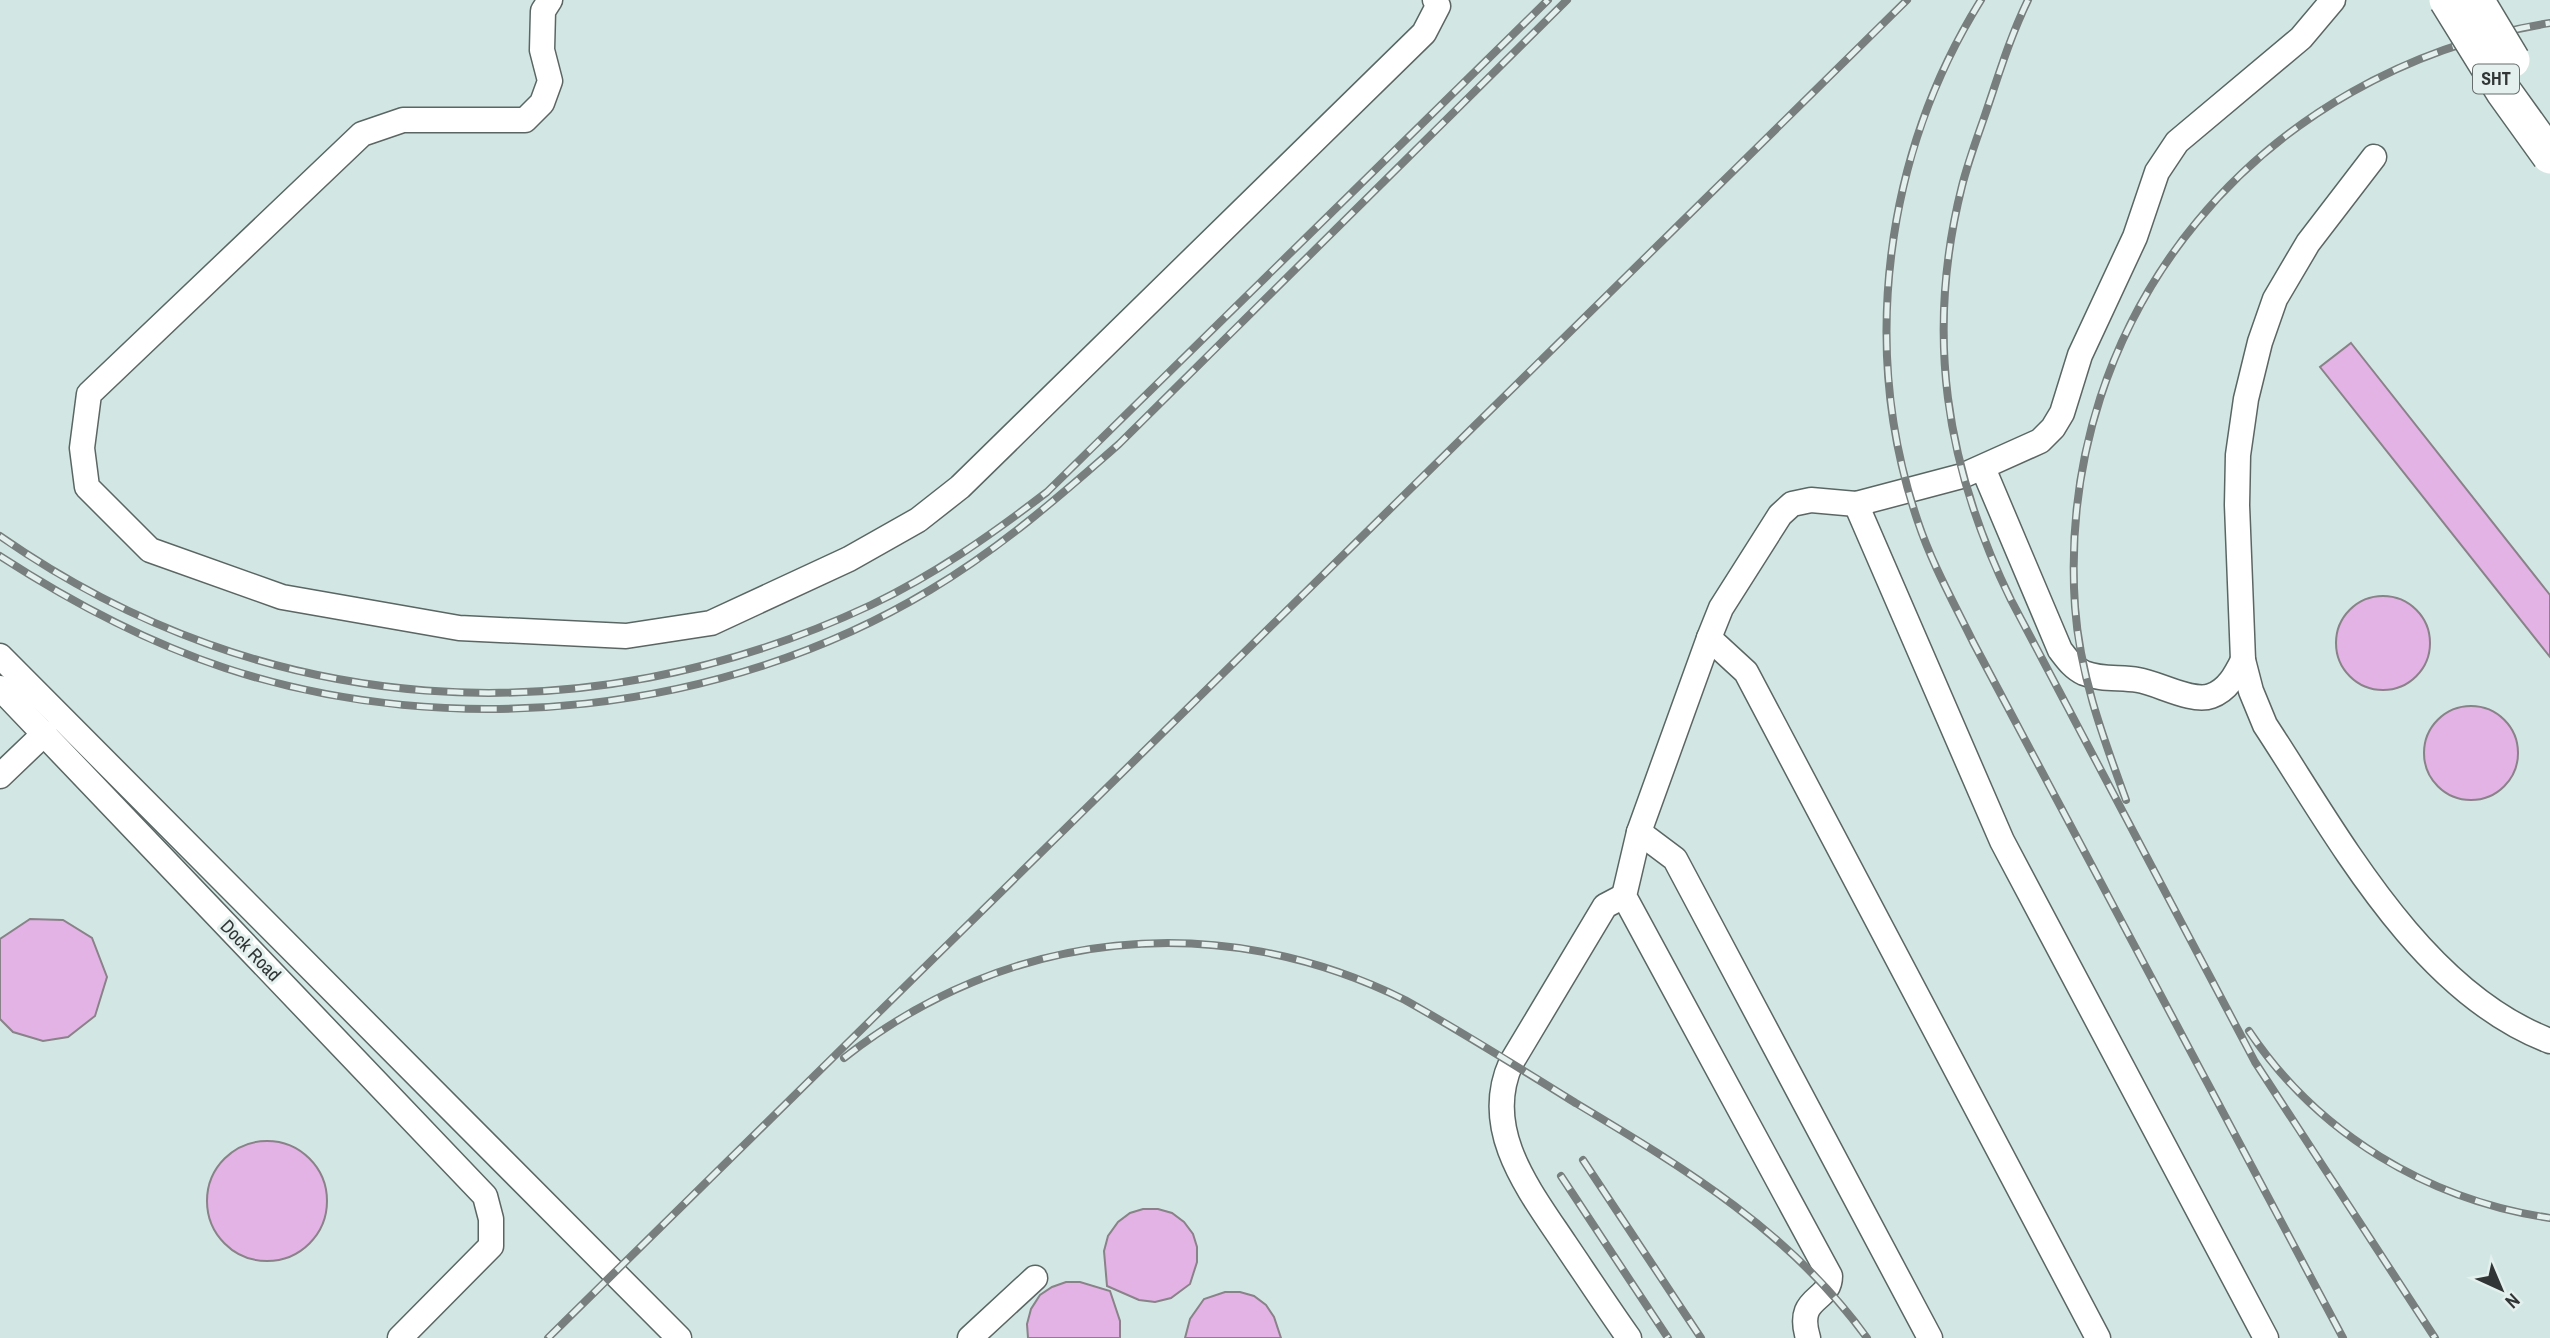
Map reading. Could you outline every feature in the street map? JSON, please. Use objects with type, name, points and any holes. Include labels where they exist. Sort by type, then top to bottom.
[{"type":"highway","name":"SHT","points":[[2447,0],[2504,92],[2550,156]]},
{"type":"highway","name":"SHT","points":[[2476,0],[2518,70],[2550,114]]},
{"type":"lane","points":[[551,0],[543,10],[542,50],[550,81],[541,103],[525,120],[403,120],[362,134],[89,394],[82,448],[88,487],[150,550],[282,597],[459,628],[626,636],[711,623],[849,559],[918,520],[960,488],[1424,33],[1438,6],[1435,0]]},
{"type":"lane","points":[[1808,1338],[1805,1312],[1829,1285],[1830,1276],[1624,896],[1639,832],[1709,638],[1721,608],[1780,514],[1792,503],[1811,500],[1856,504],[1962,476],[2040,442],[2058,420],[2080,355],[2135,237],[2157,172],[2178,142],[2301,38],[2333,0]]},
{"type":"lane","points":[[2374,157],[2308,243],[2275,299],[2260,342],[2246,399],[2238,455],[2237,505],[2243,660],[2251,691],[2265,725],[2386,909],[2446,975],[2496,1016],[2550,1041]]},
{"type":"lane","points":[[1983,468],[2060,650],[2075,667],[2084,673],[2106,678],[2150,682],[2196,698],[2211,696],[2223,688],[2234,678],[2243,660]]},
{"type":"lane","points":[[1856,504],[2002,841],[2266,1338]]},
{"type":"lane","points":[[1709,638],[1746,672],[2098,1338]]},
{"type":"lane","points":[[0,656],[679,1338]]},
{"type":"lane","name":"Dock Road","points":[[0,688],[485,1196],[491,1219],[491,1246],[400,1338]]},
{"type":"lane","points":[[0,776],[45,733]]},
{"type":"lane","points":[[1639,832],[1675,859],[1930,1338]]},
{"type":"lane","points":[[1624,896],[1605,906],[1511,1063],[1502,1088],[1501,1114],[1506,1141],[1526,1185],[1629,1338]]},
{"type":"lane","points":[[971,1338],[1035,1278]]},
{"type":"shaded area","points":[[0,0],[2550,0],[2550,1338],[0,1338]]},
{"type":"building","points":[[2351,343],[2550,595],[2550,657],[2320,367]]},
{"type":"building","points":[[2383,596],[2401,600],[2416,610],[2426,625],[2430,643],[2426,661],[2416,676],[2401,686],[2383,690],[2365,686],[2350,676],[2340,661],[2336,643],[2340,625],[2350,610],[2365,600]]},
{"type":"building","points":[[2471,706],[2489,710],[2504,720],[2514,735],[2518,753],[2514,771],[2504,786],[2489,796],[2471,800],[2453,796],[2438,786],[2428,771],[2424,753],[2428,735],[2438,720],[2453,710]]},
{"type":"building","points":[[30,919],[63,920],[92,938],[107,977],[95,1016],[68,1037],[43,1041],[13,1032],[0,1019],[0,939]]},
{"type":"building","points":[[267,1141],[290,1145],[310,1158],[323,1178],[327,1201],[323,1224],[310,1244],[290,1257],[267,1261],[244,1257],[224,1244],[211,1224],[207,1201],[211,1178],[224,1158],[244,1145]]},
{"type":"building","points":[[1143,1209],[1172,1213],[1184,1222],[1193,1234],[1197,1247],[1197,1262],[1190,1284],[1171,1298],[1155,1302],[1139,1300],[1107,1286],[1104,1251],[1108,1236],[1118,1222],[1130,1213]]},
{"type":"building","points":[[1066,1282],[1080,1282],[1110,1291],[1120,1321],[1120,1338],[1028,1338],[1027,1324],[1031,1309],[1040,1295]]},
{"type":"building","points":[[1225,1292],[1254,1296],[1266,1305],[1274,1317],[1281,1338],[1185,1338],[1190,1319],[1204,1299]]},
{"type":"railway","points":[[0,536],[101,597],[207,644],[315,675],[426,690],[538,691],[650,677],[761,649],[871,605],[917,581],[1005,524],[1047,492],[1548,0]]},
{"type":"railway","points":[[0,556],[109,619],[195,657],[225,668],[312,691],[402,705],[494,709],[586,704],[677,689],[765,665],[850,632],[930,590],[1004,540],[1051,503],[1119,444],[1567,0]]},
{"type":"railway","points":[[548,1338],[1907,0]]},
{"type":"railway","points":[[1981,0],[1948,60],[1922,122],[1903,187],[1891,254],[1887,321],[1889,389],[1900,456],[1924,538],[1973,642],[2343,1338]]},
{"type":"railway","points":[[2028,0],[2010,43],[1970,159],[1951,240],[1945,294],[1944,346],[1948,398],[1970,499],[1988,549],[2011,600],[2255,1062],[2435,1338]]},
{"type":"railway","points":[[2126,800],[2087,682],[2078,633],[2075,607],[2078,499],[2100,398],[2141,305],[2197,222],[2268,150],[2351,92],[2446,49],[2550,23]]},
{"type":"railway","points":[[844,1058],[907,1015],[974,981],[1044,958],[1116,946],[1188,943],[1261,952],[1334,970],[1405,1000],[1426,1012],[1695,1177],[1769,1234],[1804,1265],[1837,1300],[1867,1338]]},
{"type":"railway","points":[[2249,1031],[2277,1068],[2308,1101],[2342,1131],[2380,1156],[2419,1178],[2461,1196],[2550,1218]]},
{"type":"railway","points":[[1583,1160],[1701,1338]]},
{"type":"railway","points":[[1561,1176],[1668,1338]]}]
